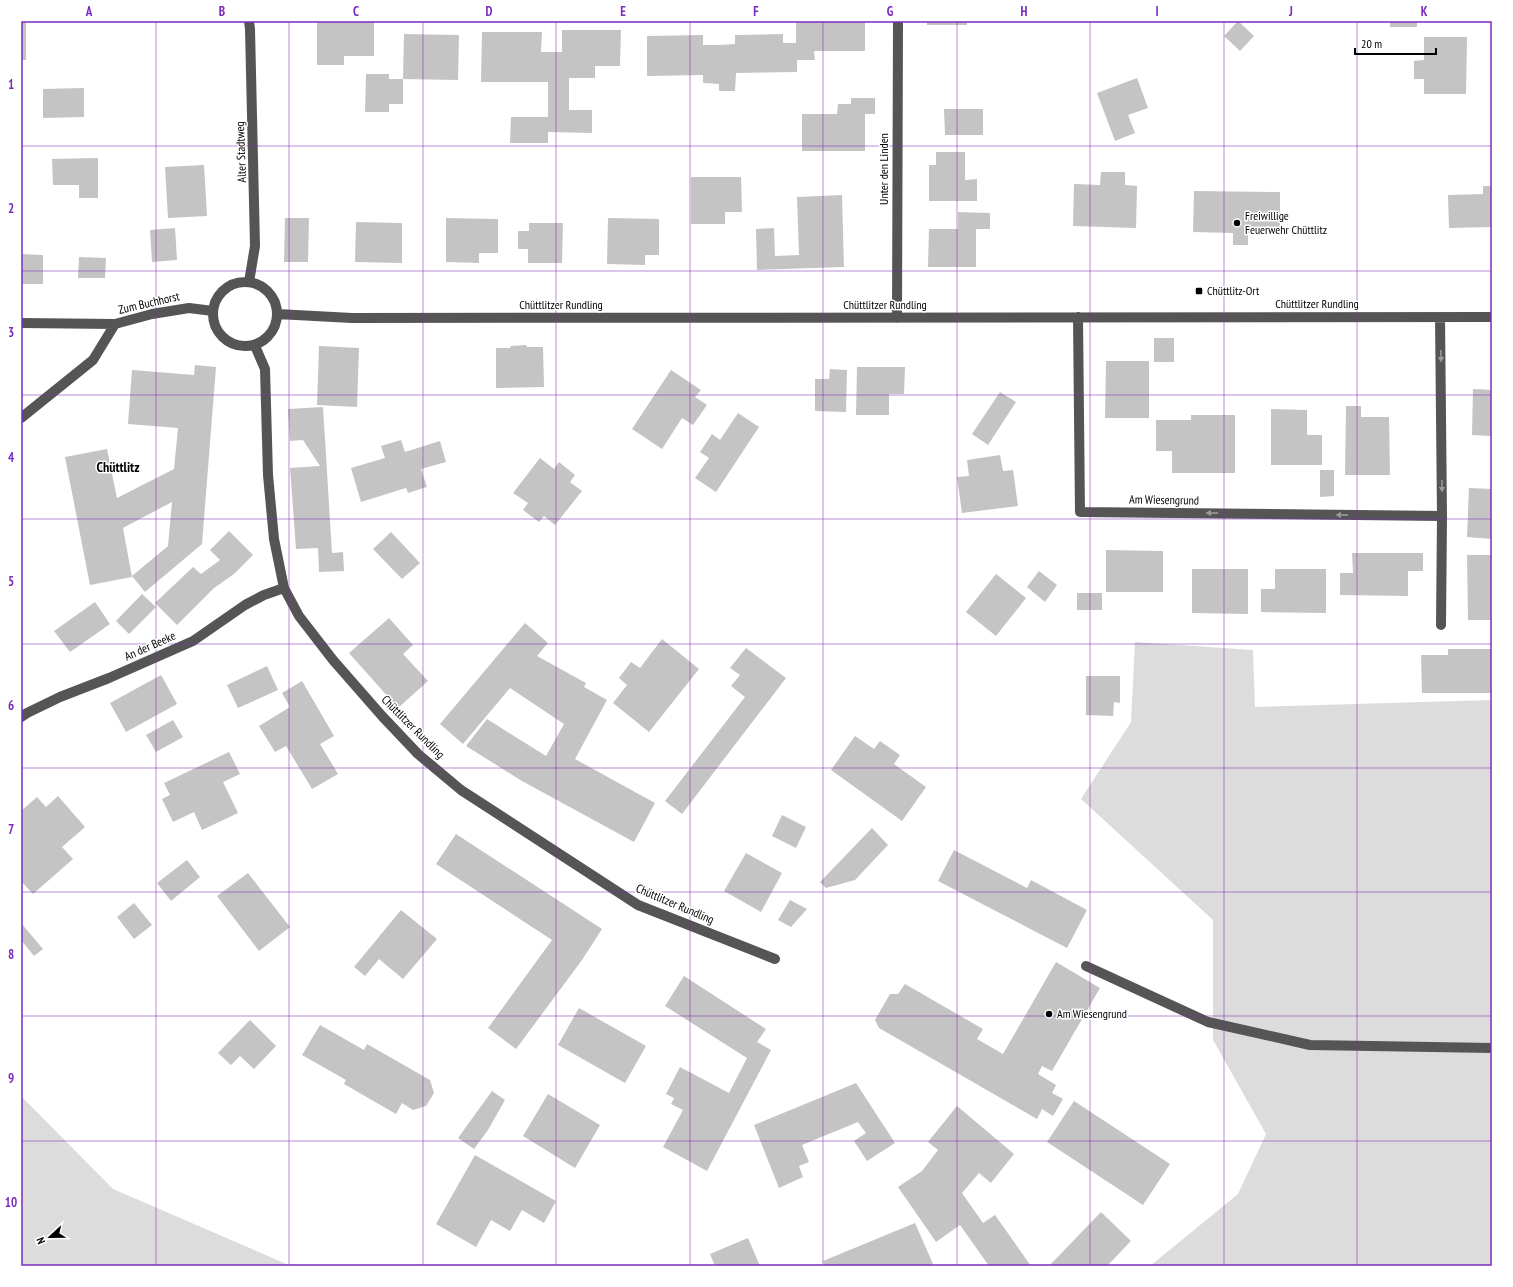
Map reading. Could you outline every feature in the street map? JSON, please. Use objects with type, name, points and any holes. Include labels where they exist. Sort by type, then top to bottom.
[{"type":"street","name":"Alter Stadtweg","points":[[249,21],[255,246],[249,282]]},
{"type":"street","name":"Unter den Linden","points":[[897,318],[898,21]]},
{"type":"street","points":[[249,282],[266,289],[272,296],[276,305],[277,314],[275,328],[267,339],[255,346],[242,347],[230,343],[220,335],[214,324],[213,311],[217,299],[225,289],[236,283],[249,282]]},
{"type":"street","name":"Zum Buchhorst","points":[[21,323],[115,324],[152,314],[189,308],[213,311]]},
{"type":"street","name":"Chüttlitzer Rundling","points":[[277,314],[352,318],[1492,317]]},
{"type":"street","name":"Am Wiesengrund","points":[[1078,317],[1080,512],[1442,516]]},
{"type":"street","points":[[1440,317],[1442,516],[1441,625]]},
{"type":"street","name":"Zum Buchhorst","points":[[21,418],[93,360],[115,324]]},
{"type":"street","name":"Chüttlitzer Rundling","points":[[255,346],[265,369],[268,475],[274,539],[284,588],[299,616],[333,660],[382,716],[418,754],[461,790],[638,906],[775,958]]},
{"type":"street","name":"An der Beeke","points":[[21,718],[27,713],[60,697],[109,678],[193,641],[245,605],[264,595],[284,588]]},
{"type":"street","points":[[1086,966],[1208,1022],[1310,1045],[1492,1048]]},
{"type":"shaded area","points":[[1135,642],[1253,650],[1255,707],[1492,700],[1492,1266],[1150,1266],[1238,1194],[1266,1134],[1213,1040],[1213,920],[1081,799],[1131,722]]},
{"type":"shaded area","points":[[21,1096],[113,1189],[291,1266],[21,1266]]},
{"type":"building","points":[[21,21],[26,21],[26,60],[21,60]]},
{"type":"building","points":[[317,21],[374,21],[374,56],[344,56],[344,65],[317,65]]},
{"type":"building","points":[[796,21],[865,21],[865,51],[814,51],[815,60],[797,60],[797,72],[736,73],[735,91],[719,91],[719,84],[703,83],[703,75],[647,76],[647,36],[703,35],[703,45],[718,45],[735,44],[735,35],[783,34],[783,43],[796,43]]},
{"type":"building","points":[[927,21],[967,21],[967,25],[927,25]]},
{"type":"building","points":[[1238,21],[1254,36],[1240,51],[1224,36]]},
{"type":"building","points":[[1390,21],[1417,21],[1417,27],[1390,27]]},
{"type":"building","points":[[562,30],[621,30],[620,66],[595,66],[595,78],[569,78],[569,110],[592,110],[592,133],[548,132],[548,143],[510,143],[511,117],[548,117],[548,82],[481,82],[482,32],[542,32],[541,52],[562,52]]},
{"type":"building","points":[[404,34],[459,35],[458,80],[403,79]]},
{"type":"building","points":[[1424,37],[1467,37],[1466,94],[1424,94],[1424,79],[1414,79],[1414,61],[1424,60]]},
{"type":"building","points":[[366,74],[389,74],[389,79],[403,79],[403,104],[389,104],[389,112],[365,112]]},
{"type":"building","points":[[1137,78],[1148,108],[1128,115],[1135,133],[1115,141],[1097,93]]},
{"type":"building","points":[[84,88],[84,117],[43,118],[43,89]]},
{"type":"building","points":[[851,98],[875,98],[875,114],[865,114],[865,151],[802,151],[802,114],[837,114],[838,104],[851,104]]},
{"type":"building","points":[[944,109],[983,109],[983,135],[945,135]]},
{"type":"building","points":[[936,152],[965,152],[965,180],[977,179],[977,201],[929,201],[929,165],[936,165]]},
{"type":"building","points":[[98,158],[98,198],[79,198],[79,185],[53,185],[52,159]]},
{"type":"building","points":[[204,165],[207,216],[168,218],[165,167]]},
{"type":"building","points":[[1101,172],[1125,172],[1125,185],[1137,186],[1136,228],[1073,226],[1074,184],[1100,185]]},
{"type":"building","points":[[691,177],[741,177],[742,212],[725,212],[725,224],[691,224]]},
{"type":"building","points":[[1483,186],[1492,186],[1492,227],[1449,228],[1448,195],[1483,194]]},
{"type":"building","name":"Freiwillige Feuerwehr Chüttlitz","points":[[1194,191],[1280,192],[1280,233],[1248,233],[1248,245],[1233,245],[1233,233],[1193,232]]},
{"type":"building","points":[[842,195],[844,267],[757,270],[756,229],[774,228],[775,256],[799,255],[797,197]]},
{"type":"building","points":[[958,212],[990,213],[990,229],[976,229],[976,267],[928,267],[929,229],[958,229]]},
{"type":"building","points":[[285,218],[309,218],[308,262],[284,262]]},
{"type":"building","points":[[446,218],[498,219],[498,253],[479,253],[479,263],[446,262]]},
{"type":"building","points":[[608,218],[659,219],[659,255],[645,255],[645,265],[607,264]]},
{"type":"building","points":[[356,222],[402,223],[402,263],[355,262]]},
{"type":"building","points":[[529,223],[563,223],[562,263],[528,263],[528,249],[518,249],[518,231],[529,231]]},
{"type":"building","points":[[175,228],[177,260],[152,262],[150,230]]},
{"type":"building","points":[[21,254],[43,255],[43,284],[21,284]]},
{"type":"building","points":[[79,257],[106,258],[105,278],[78,278]]},
{"type":"building","points":[[1154,338],[1174,338],[1174,362],[1154,362]]},
{"type":"building","points":[[526,345],[527,347],[543,347],[544,387],[496,388],[496,348],[510,348],[511,346]]},
{"type":"building","points":[[319,346],[359,348],[357,407],[317,405]]},
{"type":"building","points":[[1106,361],[1149,361],[1149,418],[1105,418]]},
{"type":"building","points":[[195,365],[216,367],[202,544],[145,592],[132,576],[168,546],[172,502],[123,528],[132,577],[90,585],[65,457],[107,449],[117,498],[174,469],[178,428],[128,424],[132,370],[194,375]]},
{"type":"building","points":[[857,367],[905,367],[904,394],[889,394],[889,415],[856,415]]},
{"type":"building","points":[[830,369],[847,370],[846,412],[815,411],[815,379],[829,379]]},
{"type":"building","points":[[671,370],[701,390],[695,397],[707,405],[693,425],[682,418],[662,449],[632,429]]},
{"type":"building","points":[[1473,389],[1492,390],[1492,436],[1472,435]]},
{"type":"building","points":[[1000,392],[1016,402],[988,445],[972,434]]},
{"type":"building","points":[[1346,406],[1361,406],[1361,417],[1389,417],[1390,475],[1345,475]]},
{"type":"building","points":[[323,407],[332,553],[343,552],[344,571],[319,572],[318,548],[296,549],[290,468],[320,466],[303,440],[290,441],[288,409]]},
{"type":"building","points":[[1271,409],[1307,410],[1307,435],[1322,435],[1322,465],[1271,465]]},
{"type":"building","points":[[738,413],[759,427],[716,492],[695,478],[709,458],[700,452],[712,434],[720,440]]},
{"type":"building","points":[[1191,415],[1235,415],[1235,473],[1172,473],[1172,451],[1156,451],[1156,420],[1191,420]]},
{"type":"building","points":[[401,440],[405,452],[440,441],[446,462],[421,469],[427,487],[408,493],[406,488],[361,502],[351,468],[385,458],[381,446]]},
{"type":"building","points":[[1000,455],[1003,471],[1013,470],[1018,506],[962,513],[957,477],[969,476],[967,460]]},
{"type":"building","points":[[540,458],[554,469],[559,462],[575,475],[570,482],[582,491],[555,525],[544,516],[539,522],[523,510],[528,503],[513,493]]},
{"type":"building","points":[[1320,470],[1334,470],[1334,496],[1320,497]]},
{"type":"building","points":[[1469,488],[1492,489],[1492,539],[1467,537]]},
{"type":"building","points":[[229,531],[253,555],[234,574],[214,588],[177,625],[155,603],[193,567],[201,574],[220,560],[210,550]]},
{"type":"building","points":[[391,532],[420,563],[402,579],[373,549]]},
{"type":"building","points":[[1106,550],[1163,551],[1163,592],[1106,592]]},
{"type":"building","points":[[1352,553],[1423,553],[1423,571],[1408,571],[1408,596],[1340,595],[1340,573],[1353,573]]},
{"type":"building","points":[[1467,555],[1492,555],[1492,620],[1468,620]]},
{"type":"building","points":[[1192,569],[1248,569],[1248,614],[1192,613]]},
{"type":"building","points":[[1275,569],[1326,569],[1326,613],[1261,612],[1261,589],[1275,589]]},
{"type":"building","points":[[1039,571],[1057,585],[1045,602],[1027,587]]},
{"type":"building","points":[[996,574],[1026,598],[996,636],[966,612]]},
{"type":"building","points":[[1077,593],[1102,593],[1102,610],[1077,610]]},
{"type":"building","points":[[142,594],[156,607],[129,634],[116,621]]},
{"type":"building","points":[[95,602],[110,624],[70,652],[54,631]]},
{"type":"building","points":[[389,618],[413,645],[403,654],[428,681],[398,708],[349,653]]},
{"type":"building","points":[[525,623],[548,643],[537,656],[586,683],[584,687],[607,700],[575,759],[655,803],[634,842],[522,781],[466,746],[487,719],[546,756],[564,724],[510,688],[463,744],[440,724]]},
{"type":"building","points":[[662,639],[699,669],[649,732],[613,703],[627,685],[619,678],[631,662],[640,668]]},
{"type":"building","points":[[746,648],[786,678],[682,814],[665,801],[745,697],[731,686],[740,675],[730,668]]},
{"type":"building","points":[[1448,649],[1492,649],[1492,693],[1422,693],[1421,655],[1448,655]]},
{"type":"building","points":[[267,666],[278,690],[238,708],[227,685]]},
{"type":"building","points":[[161,675],[177,704],[126,732],[110,703]]},
{"type":"building","points":[[1086,676],[1120,676],[1120,703],[1114,702],[1113,716],[1086,715]]},
{"type":"building","points":[[302,681],[334,736],[320,744],[338,774],[312,789],[286,746],[275,752],[259,726],[290,707],[282,693]]},
{"type":"building","points":[[173,720],[183,737],[156,752],[146,735]]},
{"type":"building","points":[[855,736],[874,749],[880,741],[900,755],[894,764],[926,787],[902,821],[831,770]]},
{"type":"building","points":[[229,752],[240,774],[223,782],[238,813],[202,830],[194,812],[173,822],[162,799],[170,795],[164,783]]},
{"type":"building","points":[[58,796],[85,827],[62,847],[73,859],[33,894],[21,881],[21,811],[37,797],[46,807]]},
{"type":"building","points":[[782,815],[806,827],[796,848],[772,836]]},
{"type":"building","points":[[872,828],[888,845],[855,880],[826,888],[820,882]]},
{"type":"building","points":[[456,834],[602,929],[582,960],[516,1049],[488,1028],[552,940],[436,864]]},
{"type":"building","points":[[954,850],[1027,888],[1031,880],[1087,910],[1067,948],[938,881]]},
{"type":"building","points":[[746,853],[782,873],[761,912],[724,891]]},
{"type":"building","points":[[187,860],[200,877],[171,901],[157,883]]},
{"type":"building","points":[[248,873],[290,927],[259,951],[217,896]]},
{"type":"building","points":[[790,900],[807,909],[791,927],[778,920]]},
{"type":"building","points":[[134,903],[152,925],[134,939],[117,917]]},
{"type":"building","points":[[401,910],[437,939],[403,979],[379,959],[365,976],[354,967]]},
{"type":"building","points":[[21,923],[43,949],[34,956],[21,940]]},
{"type":"building","points":[[1056,962],[1100,988],[1052,1071],[1042,1066],[1038,1074],[1056,1085],[1052,1093],[1063,1099],[1053,1116],[1042,1109],[1037,1119],[879,1028],[875,1020],[890,994],[898,994],[905,984],[983,1029],[977,1039],[1003,1054]]},
{"type":"building","points":[[684,976],[766,1029],[757,1042],[771,1050],[707,1171],[663,1147],[683,1110],[671,1104],[674,1098],[666,1094],[680,1067],[729,1093],[747,1058],[665,1006]]},
{"type":"building","points":[[579,1008],[646,1046],[625,1083],[558,1045]]},
{"type":"building","points":[[250,1020],[276,1046],[254,1069],[240,1056],[231,1065],[218,1053]]},
{"type":"building","points":[[320,1025],[364,1050],[367,1044],[430,1080],[434,1093],[426,1106],[413,1110],[402,1103],[396,1114],[344,1084],[346,1080],[302,1055]]},
{"type":"building","points":[[856,1083],[895,1143],[867,1161],[854,1141],[866,1133],[858,1122],[802,1145],[809,1162],[799,1166],[803,1177],[779,1188],[754,1125]]},
{"type":"building","points":[[492,1091],[505,1100],[488,1130],[474,1149],[458,1138]]},
{"type":"building","points":[[548,1094],[600,1125],[575,1168],[523,1136]]},
{"type":"building","points":[[1074,1101],[1170,1164],[1143,1205],[1047,1142]]},
{"type":"building","points":[[957,1106],[1014,1154],[991,1183],[979,1173],[962,1193],[983,1223],[995,1215],[1031,1266],[989,1266],[960,1225],[936,1242],[898,1187],[922,1171],[938,1150],[928,1142]]},
{"type":"building","points":[[475,1155],[556,1201],[544,1223],[522,1210],[510,1231],[491,1220],[476,1247],[436,1224]]},
{"type":"building","points":[[1101,1212],[1131,1241],[1107,1266],[1049,1266]]},
{"type":"building","points":[[915,1223],[933,1264],[927,1266],[825,1266],[823,1261]]},
{"type":"building","points":[[748,1238],[760,1266],[715,1266],[710,1254]]},
{"type":"place","name":"Freiwillige Feuerwehr Chüttlitz","points":[[1237,223]]},
{"type":"place","name":"Chüttlitz-Ort","points":[[1199,291]]},
{"type":"place","name":"Am Wiesengrund","points":[[1049,1014]]},
{"type":"district","name":"Chüttlitz","points":[[118,467]]}]
